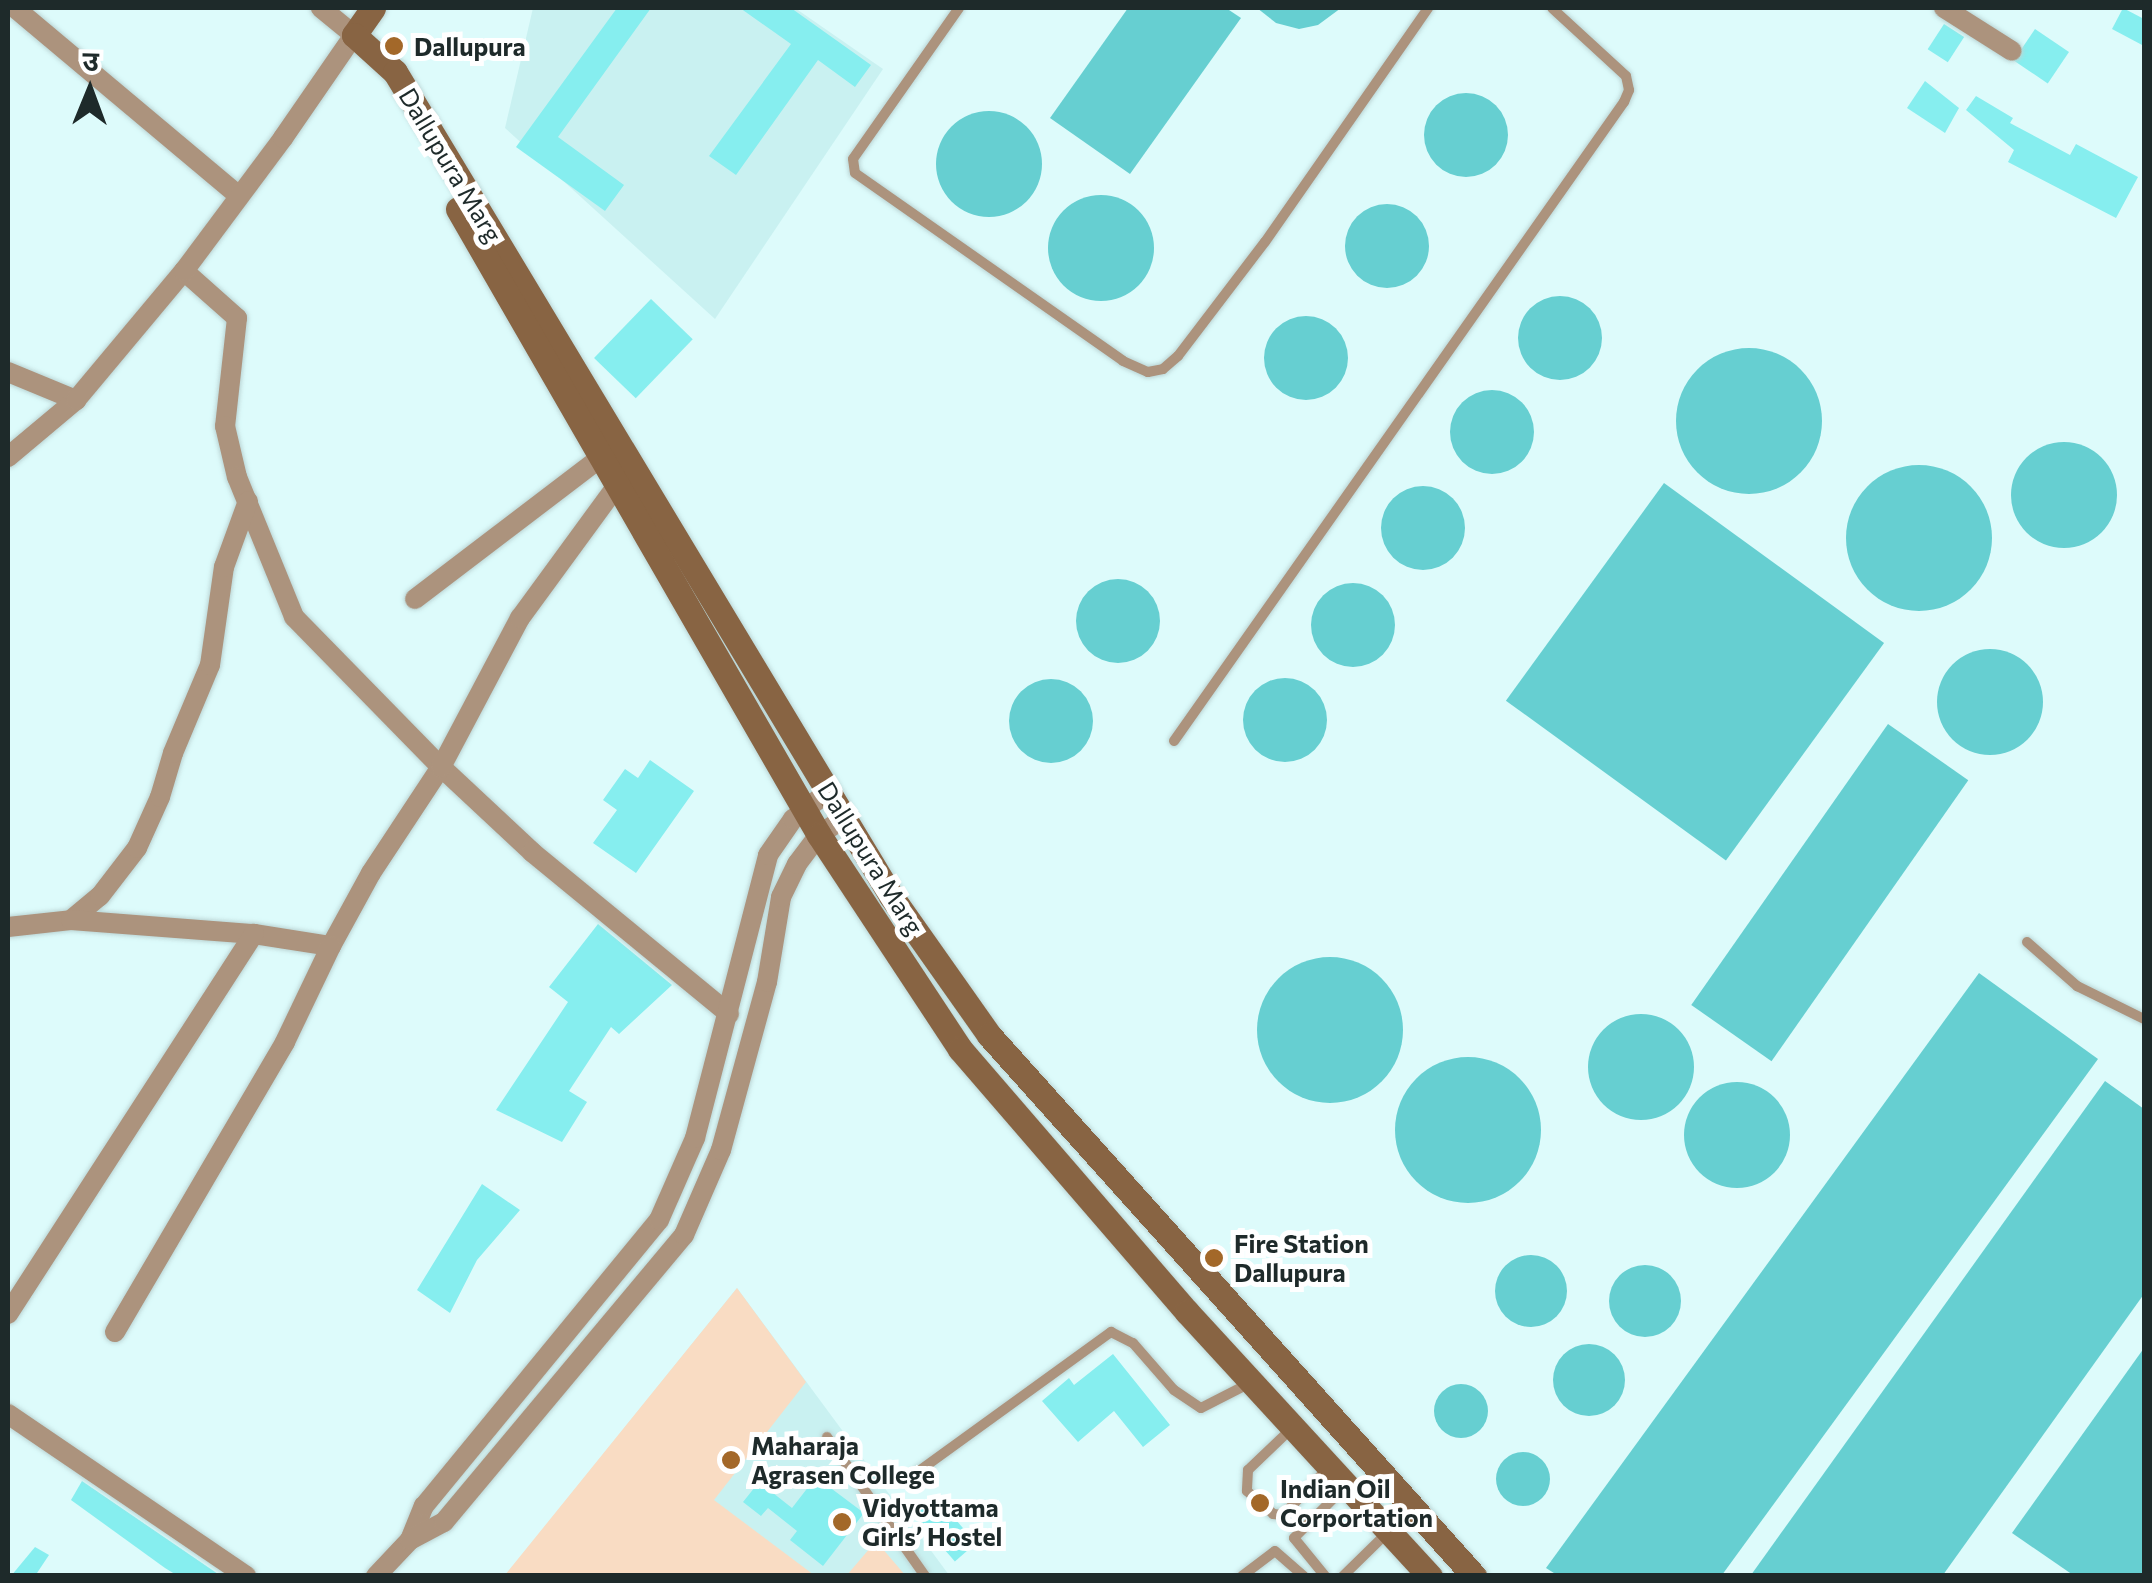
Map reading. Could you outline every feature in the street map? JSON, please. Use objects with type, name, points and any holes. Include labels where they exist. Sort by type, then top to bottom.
[{"type":"main road","points":[[373,8],[354,35],[377,58]]},
{"type":"main road","name":"Dallupura Marg","points":[[377,58],[382,82],[819,835],[960,1048],[1251,1382],[1389,1532],[1420,1572]]},
{"type":"main road","name":"Dallupura Marg","points":[[377,58],[395,72],[891,896],[989,1035],[1474,1576]]},
{"type":"street","points":[[16,8],[239,196]]},
{"type":"street","points":[[8,457],[76,400],[184,271],[354,35],[320,8]]},
{"type":"street","points":[[1944,8],[2012,51]]},
{"type":"street","points":[[184,271],[237,318],[225,426],[248,502],[294,617],[441,767],[532,852],[730,1014]]},
{"type":"street","points":[[8,372],[76,400]]},
{"type":"street","points":[[415,599],[600,458]]},
{"type":"street","points":[[115,1332],[285,1042],[371,873],[441,767],[520,618],[616,487]]},
{"type":"street","points":[[70,920],[100,896],[137,848],[160,797],[173,754],[210,665],[224,567],[248,502]]},
{"type":"street","points":[[410,1540],[424,1506],[659,1220],[695,1138],[768,855],[783,829],[828,791]]},
{"type":"street","points":[[376,1576],[410,1540],[444,1522],[684,1234],[721,1150],[766,982],[782,897],[797,864],[819,835],[844,818]]},
{"type":"street","points":[[8,927],[70,920],[254,934],[331,946]]},
{"type":"street","points":[[8,1314],[254,934]]},
{"type":"street","points":[[8,1414],[246,1576]]},
{"type":"lane","points":[[959,8],[853,159],[854,173],[1123,362],[1148,372],[1163,369],[1178,356],[1265,242],[1428,8]]},
{"type":"lane","points":[[1174,741],[1624,102],[1629,90],[1626,76],[1552,8]]},
{"type":"lane","points":[[2026,942],[2077,986],[2144,1019]]},
{"type":"lane","points":[[912,1476],[1111,1332],[1132,1343],[1174,1390],[1202,1408],[1251,1382]]},
{"type":"lane","points":[[1292,1427],[1248,1470],[1247,1491],[1273,1514],[1283,1515],[1337,1477]]},
{"type":"lane","points":[[827,1437],[925,1576]]},
{"type":"lane","points":[[1325,1576],[1294,1538],[1337,1477]]},
{"type":"lane","points":[[1343,1576],[1389,1532]]},
{"type":"lane","points":[[1242,1576],[1275,1552],[1304,1576]]},
{"type":"shaded area","points":[[533,8],[795,8],[883,69],[715,319],[505,128]]},
{"type":"shaded area","name":"Maharaja Agrasen College","points":[[737,1288],[949,1575],[505,1576]]},
{"type":"shaded area","name":"Maharaja Agrasen College","points":[[737,1288],[806,1382],[714,1500],[814,1575],[505,1575]]},
{"type":"shaded area","points":[[876,1541],[905,1575],[847,1575]]},
{"type":"water","points":[[1128,8],[1226,8],[1241,18],[1130,174],[1050,118]]},
{"type":"water","points":[[1257,8],[1341,8],[1318,25],[1299,29],[1276,23]]},
{"type":"water","points":[[1466,93],[1482,96],[1496,105],[1505,119],[1505,151],[1496,165],[1482,174],[1466,177],[1450,174],[1436,165],[1427,151],[1424,135],[1427,119],[1436,105],[1450,96]]},
{"type":"water","points":[[989,111],[1009,115],[1026,127],[1038,144],[1042,164],[1038,184],[1026,201],[1009,213],[989,217],[969,213],[952,201],[940,184],[936,164],[940,144],[952,127],[969,115]]},
{"type":"water","points":[[1101,195],[1121,199],[1138,211],[1150,228],[1154,248],[1150,268],[1138,285],[1121,297],[1101,301],[1081,297],[1064,285],[1052,268],[1048,248],[1052,228],[1064,211],[1081,199]]},
{"type":"water","points":[[1387,204],[1403,207],[1417,216],[1426,230],[1426,262],[1417,276],[1403,285],[1387,288],[1371,285],[1357,276],[1348,262],[1345,246],[1348,230],[1357,216],[1371,207]]},
{"type":"water","points":[[1560,296],[1576,299],[1590,308],[1599,322],[1599,354],[1590,368],[1576,377],[1560,380],[1544,377],[1530,368],[1521,354],[1518,338],[1521,322],[1530,308],[1544,299]]},
{"type":"water","points":[[1306,316],[1322,319],[1336,328],[1345,342],[1345,374],[1336,388],[1322,397],[1306,400],[1290,397],[1276,388],[1267,374],[1264,358],[1267,342],[1276,328],[1290,319]]},
{"type":"water","points":[[1749,348],[1777,354],[1800,370],[1816,393],[1822,421],[1816,449],[1800,472],[1777,488],[1749,494],[1721,488],[1698,472],[1682,449],[1676,421],[1682,393],[1698,370],[1721,354]]},
{"type":"water","points":[[1492,390],[1508,393],[1522,402],[1531,416],[1531,448],[1522,462],[1508,471],[1492,474],[1476,471],[1462,462],[1453,448],[1450,432],[1453,416],[1462,402],[1476,393]]},
{"type":"water","points":[[2064,442],[2084,446],[2102,457],[2113,475],[2117,495],[2113,515],[2102,533],[2084,544],[2064,548],[2044,544],[2026,533],[2015,515],[2011,495],[2015,475],[2026,457],[2044,446]]},
{"type":"water","points":[[1919,465],[1947,471],[1970,487],[1986,510],[1992,538],[1986,566],[1970,589],[1947,605],[1919,611],[1891,605],[1868,589],[1852,566],[1846,538],[1852,510],[1868,487],[1891,471]]},
{"type":"water","points":[[1664,483],[1884,643],[1726,861],[1506,701]]},
{"type":"water","points":[[1423,486],[1439,489],[1453,498],[1462,512],[1462,544],[1453,558],[1439,567],[1423,570],[1407,567],[1393,558],[1384,544],[1381,528],[1384,512],[1393,498],[1407,489]]},
{"type":"water","points":[[1118,579],[1134,582],[1148,591],[1157,605],[1157,637],[1148,651],[1134,660],[1118,663],[1102,660],[1088,651],[1079,637],[1076,621],[1079,605],[1088,591],[1102,582]]},
{"type":"water","points":[[1353,583],[1369,586],[1383,595],[1392,609],[1392,641],[1383,655],[1369,664],[1353,667],[1337,664],[1323,655],[1314,641],[1311,625],[1314,609],[1323,595],[1337,586]]},
{"type":"water","points":[[1990,649],[2010,653],[2027,665],[2039,682],[2043,702],[2039,722],[2027,739],[2010,751],[1990,755],[1970,751],[1953,739],[1941,722],[1937,702],[1941,682],[1953,665],[1970,653]]},
{"type":"water","points":[[1285,678],[1301,681],[1315,690],[1324,704],[1324,736],[1315,750],[1301,759],[1285,762],[1269,759],[1255,750],[1246,736],[1243,720],[1246,704],[1255,690],[1269,681]]},
{"type":"water","points":[[1051,679],[1067,682],[1081,691],[1090,705],[1090,737],[1081,751],[1067,760],[1051,763],[1035,760],[1021,751],[1012,737],[1009,721],[1012,705],[1021,691],[1035,682]]},
{"type":"water","points":[[1888,724],[1968,780],[1772,1061],[1691,1005]]},
{"type":"water","points":[[1330,957],[1358,963],[1381,979],[1397,1002],[1403,1030],[1397,1058],[1381,1081],[1358,1097],[1330,1103],[1302,1097],[1279,1081],[1263,1058],[1257,1030],[1263,1002],[1279,979],[1302,963]]},
{"type":"water","points":[[1979,973],[2098,1059],[1722,1575],[1557,1575],[1546,1568]]},
{"type":"water","points":[[1641,1014],[1661,1018],[1679,1029],[1690,1047],[1694,1067],[1690,1087],[1679,1105],[1661,1116],[1641,1120],[1621,1116],[1603,1105],[1592,1087],[1588,1067],[1592,1047],[1603,1029],[1621,1018]]},
{"type":"water","points":[[1468,1057],[1496,1063],[1519,1079],[1535,1102],[1541,1130],[1535,1158],[1519,1181],[1496,1197],[1468,1203],[1440,1197],[1417,1181],[1401,1158],[1395,1130],[1401,1102],[1417,1079],[1440,1063]]},
{"type":"water","points":[[2105,1081],[2144,1109],[2144,1294],[1943,1575],[1751,1575]]},
{"type":"water","points":[[1737,1082],[1757,1086],[1775,1097],[1786,1115],[1790,1135],[1786,1155],[1775,1173],[1757,1184],[1737,1188],[1717,1184],[1699,1173],[1688,1155],[1684,1135],[1688,1115],[1699,1097],[1717,1086]]},
{"type":"water","points":[[1531,1255],[1556,1266],[1567,1291],[1556,1316],[1531,1327],[1506,1316],[1495,1291],[1506,1266]]},
{"type":"water","points":[[1645,1265],[1670,1276],[1681,1301],[1670,1326],[1645,1337],[1620,1326],[1609,1301],[1620,1276]]},
{"type":"water","points":[[1589,1344],[1614,1355],[1625,1380],[1614,1405],[1589,1416],[1564,1405],[1553,1380],[1564,1355]]},
{"type":"water","points":[[2144,1348],[2144,1575],[2073,1575],[2012,1533]]},
{"type":"water","points":[[1461,1384],[1480,1392],[1488,1411],[1480,1430],[1461,1438],[1442,1430],[1434,1411],[1442,1392]]},
{"type":"water","points":[[1523,1452],[1542,1460],[1550,1479],[1542,1498],[1523,1506],[1504,1498],[1496,1479],[1504,1460]]},
{"type":"building","points":[[617,8],[651,8],[558,137],[624,185],[605,211],[516,147]]},
{"type":"building","points":[[740,8],[791,8],[871,65],[855,87],[818,60],[736,175],[709,156],[791,44]]},
{"type":"building","points":[[2123,8],[2144,19],[2144,46],[2112,29]]},
{"type":"building","points":[[1944,24],[1964,37],[1948,62],[1928,49]]},
{"type":"building","points":[[2035,29],[2069,52],[2048,83],[2014,61]]},
{"type":"building","points":[[1925,81],[1959,108],[1945,133],[1907,108]]},
{"type":"building","points":[[1976,96],[2013,118],[2010,123],[2070,155],[2076,144],[2138,177],[2116,218],[2008,162],[2014,150],[1966,110]]},
{"type":"building","points":[[651,299],[693,339],[636,398],[594,358]]},
{"type":"building","points":[[650,760],[694,791],[636,873],[593,843],[617,810],[603,800],[625,769],[638,778]]},
{"type":"building","points":[[598,924],[672,985],[619,1034],[611,1027],[569,1091],[587,1102],[562,1142],[496,1110],[568,1002],[549,987]]},
{"type":"building","points":[[482,1184],[520,1210],[477,1260],[450,1313],[417,1290]]},
{"type":"building","points":[[1113,1354],[1170,1425],[1143,1447],[1114,1411],[1078,1442],[1042,1401],[1069,1378],[1074,1385]]},
{"type":"building","name":"Vidyottama Girls’ Hostel","points":[[816,1477],[864,1513],[823,1566],[790,1540],[797,1531],[768,1508],[761,1516],[743,1502],[759,1482],[792,1508]]},
{"type":"building","points":[[82,1481],[221,1576],[178,1576],[165,1568],[71,1500]]},
{"type":"building","points":[[936,1497],[976,1543],[955,1561],[915,1515]]},
{"type":"building","points":[[35,1547],[49,1555],[35,1576],[11,1576]]},
{"type":"place","name":"Dallupura","points":[[394,46]]},
{"type":"place","name":"Fire Station Dallupura","points":[[1214,1258]]},
{"type":"place","name":"Maharaja Agrasen College","points":[[731,1460]]},
{"type":"place","name":"Indian Oil Corportation","points":[[1260,1503]]},
{"type":"place","name":"Vidyottama Girls’ Hostel","points":[[842,1522]]}]
